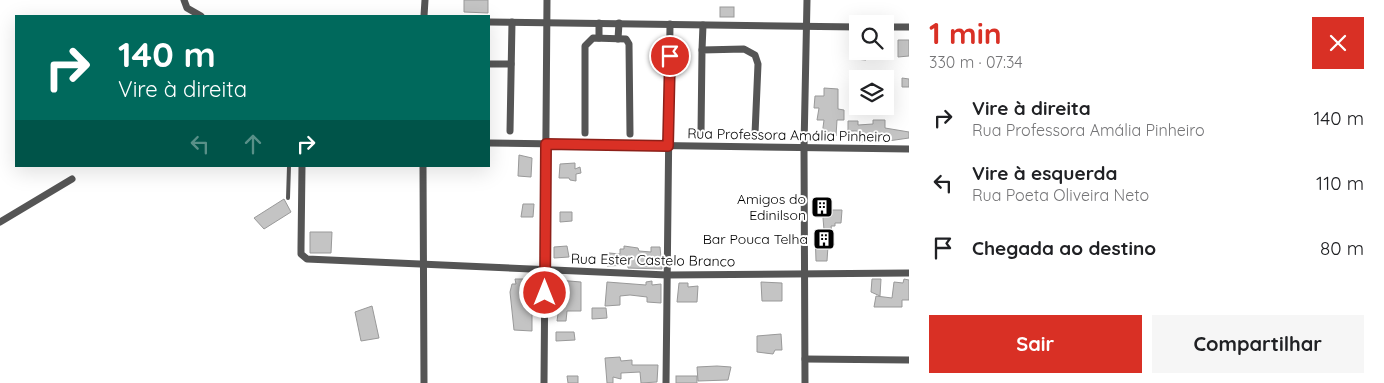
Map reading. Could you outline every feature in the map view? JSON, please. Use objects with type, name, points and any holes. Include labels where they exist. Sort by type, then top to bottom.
[{"type":"street","points":[[184,0],[187,8],[199,15]]},
{"type":"street","points":[[424,15],[425,0]]},
{"type":"street","points":[[544,383],[547,0]]},
{"type":"street","points":[[805,383],[804,147],[807,0]]},
{"type":"street","points":[[490,22],[849,27]]},
{"type":"street","points":[[510,131],[512,22]]},
{"type":"street","points":[[618,38],[619,23]]},
{"type":"street","points":[[599,24],[599,38]]},
{"type":"street","points":[[666,383],[670,24]]},
{"type":"street","points":[[701,133],[703,25]]},
{"type":"street","points":[[894,27],[909,27]]},
{"type":"street","points":[[585,133],[585,46],[593,38],[618,38],[626,39],[629,44],[630,134]]},
{"type":"street","points":[[702,50],[744,50],[755,55],[758,72],[755,134]]},
{"type":"street","points":[[490,64],[511,64]]},
{"type":"street","name":"Rua Professora Amália Pinheiro","points":[[490,142],[909,149]]},
{"type":"street","name":"Rua Ester Castelo Branco","points":[[302,167],[301,254],[307,259],[667,275],[909,273]]},
{"type":"street","points":[[423,167],[424,383]]},
{"type":"street","points":[[0,222],[72,179]]},
{"type":"street","points":[[805,359],[909,360]]},
{"type":"lane","points":[[288,198],[289,167]]},
{"type":"building","points":[[464,0],[488,0],[488,13],[464,12]]},
{"type":"building","points":[[720,7],[734,7],[734,17],[720,17]]},
{"type":"building","points":[[898,40],[909,40],[909,56],[898,57]]},
{"type":"building","points":[[902,78],[909,79],[909,87],[902,87]]},
{"type":"building","points":[[824,88],[838,89],[838,109],[844,110],[844,120],[837,120],[836,136],[822,135],[824,120],[817,120],[819,108],[814,108],[815,96],[824,96]]},
{"type":"building","points":[[873,120],[885,120],[885,128],[909,132],[909,138],[888,141],[888,135],[870,135],[870,141],[859,142],[858,131],[848,131],[848,121],[858,121],[858,125],[873,124]]},
{"type":"building","points":[[519,155],[532,158],[531,177],[518,176]]},
{"type":"building","points":[[575,163],[575,169],[580,167],[581,173],[576,174],[576,181],[569,178],[559,178],[560,164]]},
{"type":"building","points":[[284,199],[291,212],[264,229],[254,218]]},
{"type":"building","name":"Amigos do Edinilson","points":[[818,203],[828,204],[827,209],[817,211]]},
{"type":"building","points":[[523,204],[534,204],[533,217],[521,217]]},
{"type":"building","points":[[827,210],[842,210],[841,223],[835,223],[835,226],[831,226],[834,245],[828,246],[827,261],[816,261],[815,230],[824,230],[823,218]]},
{"type":"building","points":[[560,212],[572,212],[572,221],[560,222]]},
{"type":"building","points":[[310,232],[332,232],[331,253],[310,253]]},
{"type":"building","points":[[567,246],[569,257],[554,258],[554,247]]},
{"type":"building","points":[[624,246],[638,248],[639,251],[651,252],[651,247],[660,247],[662,269],[628,268],[628,265],[607,266],[609,253],[620,254],[620,249],[624,249]]},
{"type":"building","points":[[515,279],[532,279],[532,288],[528,288],[528,310],[532,310],[532,331],[514,330],[510,292],[512,284],[516,284]]},
{"type":"building","points":[[872,279],[881,279],[880,296],[871,292]]},
{"type":"building","points":[[904,279],[909,280],[909,300],[902,300],[902,307],[874,307],[876,296],[892,298],[894,282],[903,283]]},
{"type":"building","points":[[557,280],[581,282],[581,311],[567,311],[566,321],[557,321],[561,293],[557,293]]},
{"type":"building","points":[[652,281],[652,285],[661,284],[661,303],[647,302],[647,297],[630,295],[620,296],[620,305],[605,306],[607,282],[646,285],[646,282]]},
{"type":"building","points":[[761,282],[782,283],[782,301],[762,301]]},
{"type":"building","points":[[679,283],[688,283],[688,287],[698,286],[697,302],[677,302]]},
{"type":"building","points":[[372,306],[379,338],[361,341],[355,312]]},
{"type":"building","points":[[592,308],[606,308],[607,318],[592,319]]},
{"type":"building","points":[[556,332],[574,332],[575,340],[556,341]]},
{"type":"building","points":[[781,334],[782,350],[775,350],[773,354],[757,352],[757,336]]},
{"type":"building","points":[[620,357],[621,361],[632,360],[632,365],[658,365],[657,382],[641,383],[640,372],[621,373],[621,379],[613,377],[613,383],[607,383],[605,358]]},
{"type":"building","points":[[697,367],[731,367],[728,380],[698,381]]},
{"type":"building","points":[[567,376],[578,376],[578,383],[568,383]]},
{"type":"building","points":[[676,376],[697,376],[697,383],[676,383]]},
{"type":"place","name":"Amigos do Edinilson","points":[[822,207]]},
{"type":"place","name":"Bar Pouca Telha","points":[[824,239]]},
{"type":"route","points":[[545,293],[546,144],[668,146],[670,56]]}]
